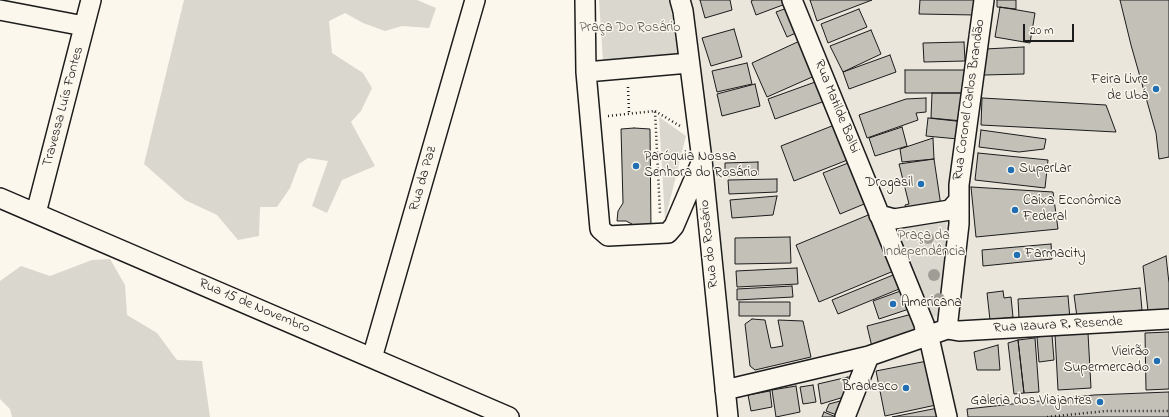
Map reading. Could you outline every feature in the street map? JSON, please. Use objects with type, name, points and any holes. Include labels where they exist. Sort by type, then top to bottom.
[{"type":"street","name":"Travessa Luís Fontes","points":[[36,213],[91,0]]},
{"type":"street","name":"Rua da Paz","points":[[372,358],[476,0]]},
{"type":"street","points":[[585,0],[586,72],[600,229],[608,236],[668,233],[674,226],[702,160]]},
{"type":"street","name":"Rua do Rosário","points":[[680,0],[683,11],[702,160],[728,417]]},
{"type":"street","name":"Rua Matilde Balbi","points":[[792,0],[879,214]]},
{"type":"street","name":"Rua Coronel Carlos Brandão","points":[[947,330],[959,224],[959,185],[984,0]]},
{"type":"street","points":[[0,10],[84,26]]},
{"type":"street","points":[[586,72],[689,62]]},
{"type":"street","name":"Rua 15 de Novembro","points":[[0,198],[509,417]]},
{"type":"street","points":[[879,214],[894,219],[950,210],[959,200]]},
{"type":"street","points":[[886,232],[894,222],[950,213],[959,224]]},
{"type":"street","points":[[879,214],[924,324],[926,337],[930,342],[947,417]]},
{"type":"street","name":"Rua Izaura R. Resende","points":[[947,330],[959,331],[1169,319]]},
{"type":"street","points":[[725,390],[869,356],[947,330]]},
{"type":"street","points":[[845,417],[869,356]]},
{"type":"path","points":[[627,68],[629,113]]},
{"type":"path","points":[[655,111],[660,219]]},
{"type":"path","points":[[607,116],[655,111],[686,130]]},
{"type":"path","points":[[1047,417],[1106,411],[1169,411]]},
{"type":"shaded area","points":[[686,0],[1169,0],[1169,417],[737,417]]},
{"type":"green space","points":[[184,0],[417,0],[436,8],[429,28],[402,26],[385,31],[363,23],[345,13],[329,21],[332,53],[363,73],[372,88],[361,111],[351,122],[375,166],[342,180],[327,213],[312,206],[328,161],[308,158],[299,164],[290,188],[277,207],[260,207],[259,236],[238,240],[217,215],[185,200],[144,164]]},
{"type":"green space","name":"Praça Do Rosário","points":[[599,0],[669,0],[680,53],[603,62]]},
{"type":"green space","points":[[659,117],[686,136],[665,220]]},
{"type":"green space","name":"Praça da Independência","points":[[950,218],[946,224],[950,286],[946,314],[926,318],[895,235],[902,225]]},
{"type":"green space","points":[[110,259],[125,285],[127,315],[157,333],[177,360],[202,361],[210,417],[12,417],[10,409],[0,399],[0,281],[21,266],[50,276],[92,260]]},
{"type":"building","points":[[700,0],[730,0],[732,10],[705,18]]},
{"type":"building","points":[[787,0],[788,3],[756,15],[751,1]]},
{"type":"building","points":[[810,0],[872,0],[817,21]]},
{"type":"building","points":[[920,0],[975,0],[975,15],[919,14]]},
{"type":"building","points":[[997,0],[1016,0],[1016,9],[997,7]]},
{"type":"building","name":"Feira Livre de Ubá","points":[[1120,0],[1169,0],[1169,157],[1159,159],[1156,133]]},
{"type":"building","points":[[790,7],[800,31],[787,37],[776,12]]},
{"type":"building","points":[[1000,7],[1035,13],[1030,43],[995,37]]},
{"type":"building","points":[[859,9],[867,27],[828,43],[821,24]]},
{"type":"building","points":[[734,29],[742,57],[711,66],[702,38]]},
{"type":"building","points":[[871,30],[881,54],[843,72],[830,46]]},
{"type":"building","points":[[804,39],[819,74],[767,97],[752,63]]},
{"type":"building","points":[[964,42],[965,61],[924,62],[923,43]]},
{"type":"building","points":[[1024,47],[1024,74],[984,75],[985,49]]},
{"type":"building","points":[[890,55],[896,72],[849,89],[843,72]]},
{"type":"building","points":[[747,63],[752,84],[717,92],[712,71]]},
{"type":"building","points":[[905,70],[968,70],[967,93],[905,93]]},
{"type":"building","points":[[818,81],[825,101],[775,119],[768,99]]},
{"type":"building","points":[[755,84],[760,106],[722,116],[717,94]]},
{"type":"building","points":[[932,93],[964,93],[962,121],[931,118]]},
{"type":"building","points":[[926,98],[926,112],[916,113],[918,120],[867,138],[859,115],[906,99]]},
{"type":"building","points":[[982,98],[1106,105],[1116,132],[981,125]]},
{"type":"building","points":[[928,118],[965,122],[958,139],[926,136]]},
{"type":"building","points":[[837,124],[850,159],[794,181],[781,146]]},
{"type":"building","points":[[902,127],[907,146],[875,156],[869,138]]},
{"type":"building","name":"Paróquia Nossa Senhora do Rosário","points":[[621,129],[650,129],[651,228],[632,231],[632,224],[626,221],[617,221],[618,211],[623,203]]},
{"type":"building","points":[[981,130],[1046,139],[1044,149],[1019,152],[979,147]]},
{"type":"building","points":[[933,138],[934,159],[902,162],[900,149]]},
{"type":"building","name":"SuperLar","points":[[978,153],[1048,160],[1045,188],[975,180]]},
{"type":"building","name":"Drogasil","points":[[934,159],[941,206],[906,211],[905,205],[909,204],[899,164]]},
{"type":"building","points":[[853,161],[869,202],[840,214],[823,173]]},
{"type":"building","points":[[758,162],[758,175],[725,176],[725,163]]},
{"type":"building","points":[[777,179],[777,192],[729,194],[728,180]]},
{"type":"building","name":"Caixa Econômica Federal","points":[[971,187],[1053,192],[1058,229],[976,237]]},
{"type":"building","points":[[777,196],[773,215],[732,218],[730,200]]},
{"type":"building","points":[[873,213],[896,270],[819,302],[796,245]]},
{"type":"building","points":[[790,237],[791,263],[735,264],[735,238]]},
{"type":"building","name":"Farmacity","points":[[1051,244],[1052,259],[983,266],[982,250]]},
{"type":"building","points":[[1166,256],[1169,283],[1169,309],[1148,311],[1143,266]]},
{"type":"building","points":[[797,268],[798,284],[737,287],[736,271]]},
{"type":"building","points":[[898,273],[904,287],[838,314],[832,300]]},
{"type":"building","points":[[792,286],[793,297],[737,300],[737,289]]},
{"type":"building","points":[[1140,288],[1142,310],[1077,317],[1074,295]]},
{"type":"building","name":"Americana","points":[[906,289],[912,308],[879,319],[873,301]]},
{"type":"building","name":"Farmacity","points":[[1003,291],[1004,298],[1011,297],[1013,317],[990,320],[987,293]]},
{"type":"building","points":[[1068,296],[1070,319],[1019,318],[1018,299]]},
{"type":"building","points":[[739,302],[790,302],[790,316],[739,316]]},
{"type":"building","points":[[916,313],[915,339],[873,351],[867,326]]},
{"type":"building","points":[[752,319],[765,320],[771,348],[783,346],[778,320],[803,321],[811,357],[755,370],[750,366],[745,324]]},
{"type":"building","name":"Vieirão Supermercado","points":[[1169,332],[1169,389],[1146,390],[1145,333]]},
{"type":"building","points":[[1088,333],[1091,388],[1058,390],[1055,334]]},
{"type":"building","points":[[1052,335],[1054,360],[1039,362],[1037,337]]},
{"type":"building","points":[[1035,338],[1039,392],[1024,393],[1018,340]]},
{"type":"building","points":[[1018,340],[1024,393],[1014,394],[1008,343]]},
{"type":"building","points":[[998,345],[1000,370],[977,370],[974,352]]},
{"type":"building","name":"Bradesco","points":[[927,361],[936,405],[885,416],[876,371]]},
{"type":"building","points":[[848,377],[844,397],[821,404],[818,384]]},
{"type":"building","points":[[813,385],[816,402],[803,404],[800,387]]},
{"type":"building","points":[[796,386],[800,412],[776,417],[772,390]]},
{"type":"building","points":[[770,391],[772,407],[751,411],[748,395]]},
{"type":"building","name":"Galeria dos Viajantes","points":[[1169,392],[1169,417],[968,417],[967,409],[1094,395]]},
{"type":"building","points":[[844,400],[842,417],[826,411],[829,404]]},
{"type":"building","points":[[938,408],[940,417],[892,417]]},
{"type":"building","points":[[824,412],[836,417],[822,417]]},
{"type":"place","name":"Feira Livre de Ubá","points":[[1156,89]]},
{"type":"place","name":"Paróquia Nossa Senhora do Rosário","points":[[636,166]]},
{"type":"place","name":"SuperLar","points":[[1011,170]]},
{"type":"place","name":"Drogasil","points":[[921,184]]},
{"type":"place","name":"Caixa Econômica Federal","points":[[1015,210]]},
{"type":"place","name":"Farmacity","points":[[1017,255]]},
{"type":"place","name":"Americana","points":[[893,304]]},
{"type":"place","name":"Vieirão Supermercado","points":[[1157,361]]},
{"type":"place","name":"Bradesco","points":[[906,388]]},
{"type":"place","name":"Galeria dos Viajantes","points":[[1100,402]]}]
